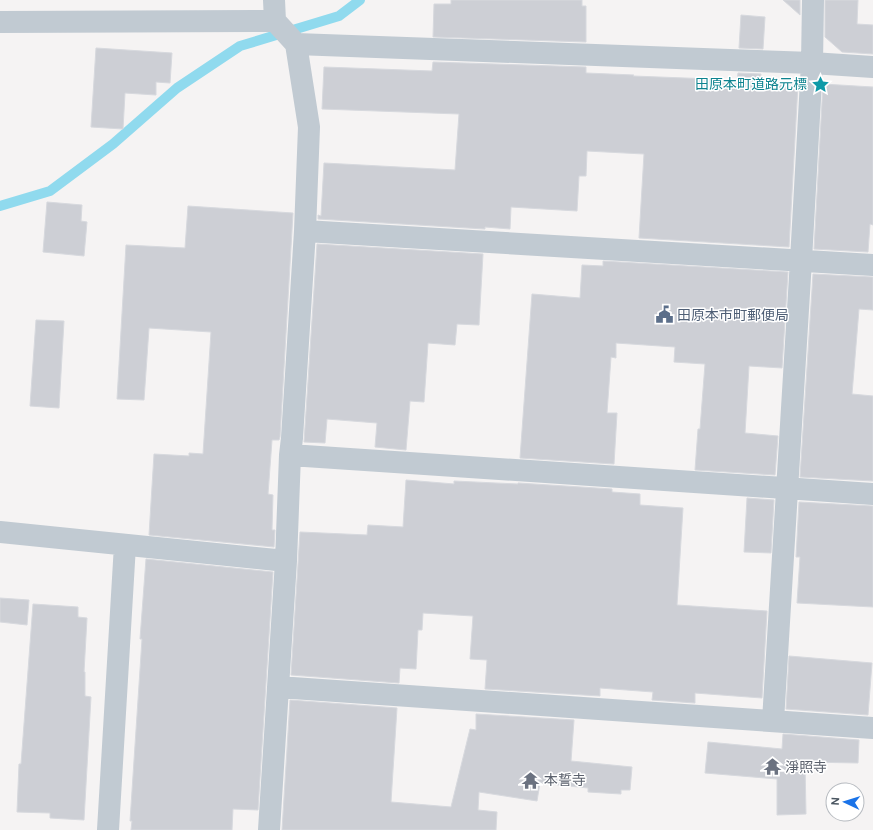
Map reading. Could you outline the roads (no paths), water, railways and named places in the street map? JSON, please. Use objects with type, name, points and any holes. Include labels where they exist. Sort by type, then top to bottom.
[{"type":"street","points":[[773,721],[801,260],[814,0]]},
{"type":"street","points":[[0,22],[274,10],[296,44],[309,127],[305,230],[290,455],[286,561],[269,830]]},
{"type":"street","points":[[296,44],[812,63],[873,67]]},
{"type":"street","points":[[305,230],[873,265]]},
{"type":"street","points":[[290,455],[873,494]]},
{"type":"street","points":[[0,532],[286,561]]},
{"type":"street","points":[[108,830],[125,544]]},
{"type":"street","points":[[278,687],[873,728]]},
{"type":"waterway","points":[[0,206],[50,191],[113,144],[177,88],[240,46],[339,16],[360,0]]},
{"type":"place","name":"田原本町道路元標","points":[[820,84]]},
{"type":"place","name":"田原本市町郵便局","points":[[664,315]]},
{"type":"place","name":"淨照寺","points":[[772,767]]},
{"type":"place","name":"本誓寺","points":[[531,780]]}]
